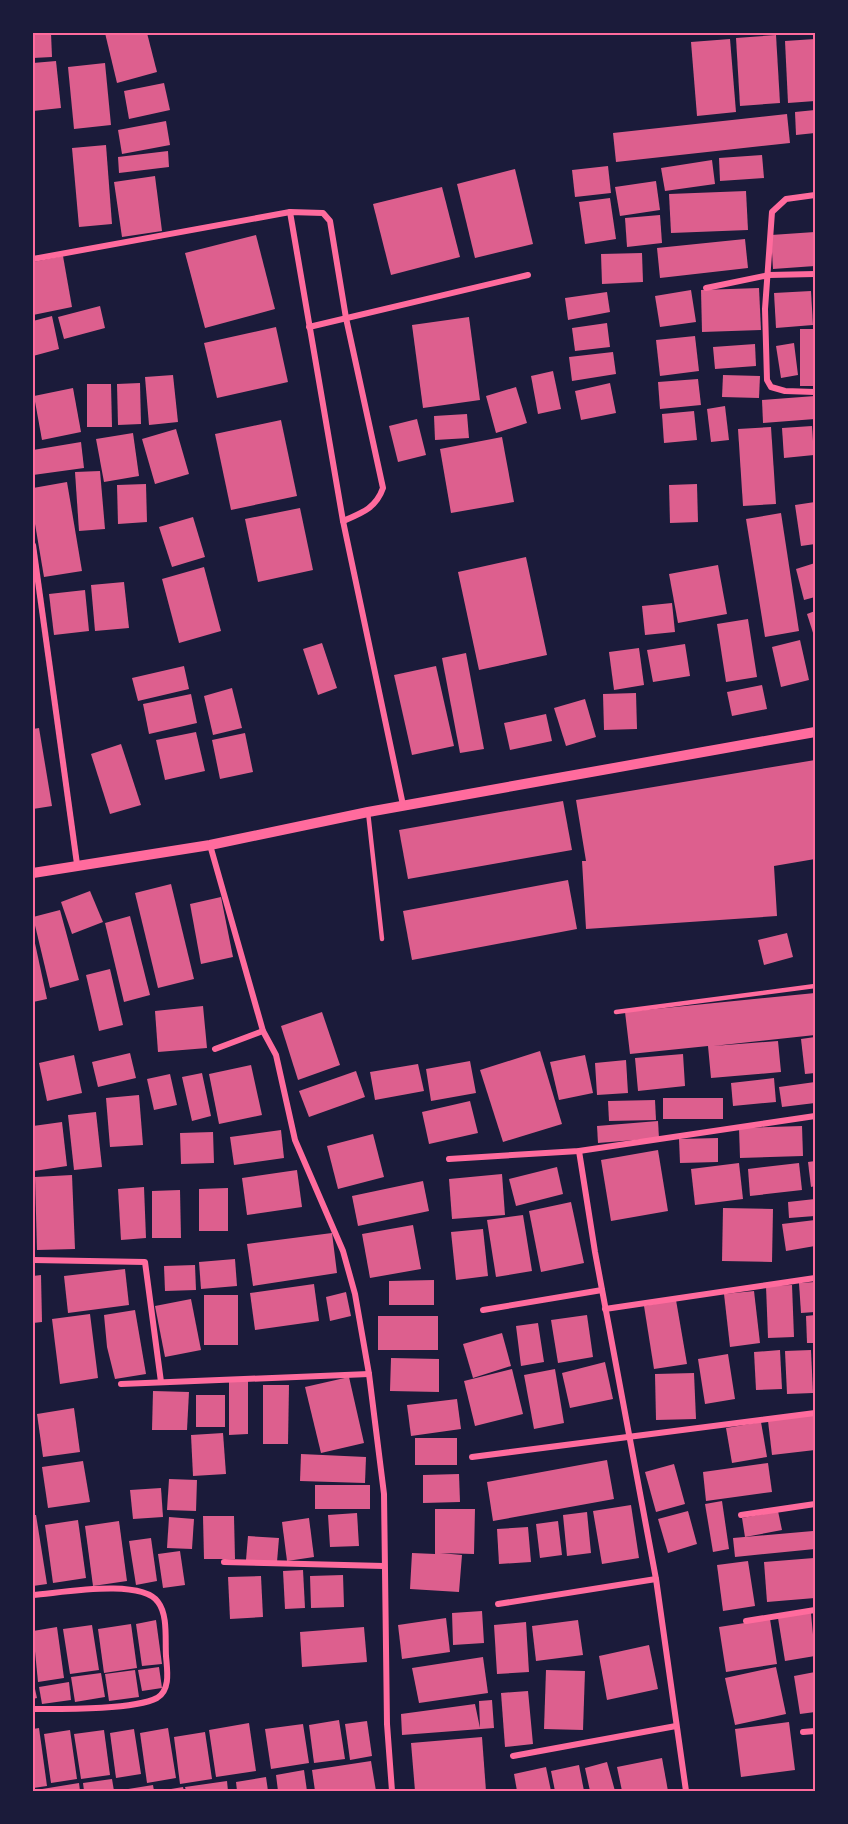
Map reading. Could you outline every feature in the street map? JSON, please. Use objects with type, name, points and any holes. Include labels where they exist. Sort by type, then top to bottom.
[{"type":"street","points":[[815,195],[786,199],[772,212],[765,309],[767,380],[776,390],[815,392]]},
{"type":"street","points":[[290,212],[343,522],[403,805]]},
{"type":"street","points":[[33,260],[290,212],[323,213],[330,221],[346,318],[383,488],[379,499],[371,508],[343,522]]},
{"type":"street","points":[[706,288],[769,275],[815,274]]},
{"type":"street","points":[[309,327],[528,275]]},
{"type":"street","points":[[33,545],[77,864]]},
{"type":"street","points":[[33,873],[77,864],[210,845],[403,805],[815,732]]},
{"type":"street","points":[[210,845],[263,1031],[276,1055],[296,1140],[344,1251],[356,1294],[384,1494],[387,1724],[392,1791]]},
{"type":"street","points":[[215,1049],[263,1031]]},
{"type":"street","points":[[449,1159],[579,1150],[815,1116]]},
{"type":"street","points":[[579,1150],[605,1309],[656,1579],[686,1791]]},
{"type":"street","points":[[33,1260],[145,1262],[161,1382]]},
{"type":"street","points":[[605,1309],[815,1278]]},
{"type":"street","points":[[483,1310],[602,1290]]},
{"type":"street","points":[[121,1384],[369,1374]]},
{"type":"street","points":[[472,1457],[815,1413]]},
{"type":"street","points":[[741,1515],[815,1504]]},
{"type":"street","points":[[224,1562],[384,1566]]},
{"type":"street","points":[[498,1604],[656,1579]]},
{"type":"street","points":[[33,1595],[126,1588],[147,1592],[157,1601],[164,1617],[168,1680],[158,1698],[143,1702],[94,1708],[33,1710]]},
{"type":"street","points":[[746,1621],[815,1610]]},
{"type":"street","points":[[513,1756],[676,1726]]},
{"type":"street","points":[[803,1732],[815,1731]]},
{"type":"lane","points":[[368,812],[382,939]]},
{"type":"lane","points":[[616,1012],[815,986]]},
{"type":"building","points":[[33,33],[51,33],[52,57],[33,58]]},
{"type":"building","points":[[105,33],[147,33],[157,72],[117,83]]},
{"type":"building","points":[[776,35],[780,103],[740,106],[736,38]]},
{"type":"building","points":[[730,39],[736,112],[697,116],[691,42]]},
{"type":"building","points":[[815,39],[815,101],[788,103],[785,41]]},
{"type":"building","points":[[56,61],[61,108],[33,111],[33,63]]},
{"type":"building","points":[[105,63],[111,125],[74,129],[68,67]]},
{"type":"building","points":[[164,83],[170,110],[129,119],[124,91]]},
{"type":"building","points":[[815,110],[815,133],[796,135],[795,112]]},
{"type":"building","points":[[787,114],[790,143],[616,162],[613,133]]},
{"type":"building","points":[[166,121],[170,145],[122,154],[118,130]]},
{"type":"building","points":[[106,145],[112,224],[79,227],[72,148]]},
{"type":"building","points":[[168,151],[169,167],[119,173],[118,157]]},
{"type":"building","points":[[762,155],[764,178],[720,181],[719,158]]},
{"type":"building","points":[[712,160],[715,184],[665,191],[661,168]]},
{"type":"building","points":[[608,166],[611,193],[575,197],[572,170]]},
{"type":"building","points":[[515,169],[533,244],[475,258],[457,184]]},
{"type":"building","points":[[155,176],[162,231],[122,237],[114,182]]},
{"type":"building","points":[[656,181],[660,210],[620,216],[615,187]]},
{"type":"building","points":[[442,187],[460,257],[391,275],[373,204]]},
{"type":"building","points":[[746,191],[748,230],[671,233],[669,194]]},
{"type":"building","points":[[610,198],[616,239],[585,244],[579,202]]},
{"type":"building","points":[[660,215],[662,243],[627,247],[625,218]]},
{"type":"building","points":[[815,232],[815,266],[773,269],[771,235]]},
{"type":"building","points":[[256,235],[275,309],[205,328],[185,253]]},
{"type":"building","points":[[745,239],[748,268],[660,278],[657,248]]},
{"type":"building","points":[[642,253],[643,282],[602,284],[601,254]]},
{"type":"building","points":[[63,256],[72,307],[33,315],[33,262]]},
{"type":"building","points":[[759,288],[761,330],[702,332],[701,290]]},
{"type":"building","points":[[691,290],[696,322],[660,327],[655,296]]},
{"type":"building","points":[[811,291],[813,325],[776,328],[774,293]]},
{"type":"building","points":[[607,292],[610,312],[568,320],[565,298]]},
{"type":"building","points":[[100,306],[105,328],[64,339],[58,317]]},
{"type":"building","points":[[52,316],[59,349],[33,356],[33,321]]},
{"type":"building","points":[[469,317],[480,400],[423,408],[412,325]]},
{"type":"building","points":[[607,323],[610,347],[575,351],[572,328]]},
{"type":"building","points":[[276,327],[288,382],[217,398],[204,343]]},
{"type":"building","points":[[800,329],[815,329],[815,386],[800,386]]},
{"type":"building","points":[[695,336],[699,371],[660,376],[656,340]]},
{"type":"building","points":[[794,343],[798,375],[781,378],[776,346]]},
{"type":"building","points":[[755,344],[756,366],[715,369],[713,347]]},
{"type":"building","points":[[613,352],[616,374],[572,381],[569,357]]},
{"type":"building","points":[[553,371],[561,409],[538,414],[531,376]]},
{"type":"building","points":[[173,375],[178,422],[149,425],[145,377]]},
{"type":"building","points":[[723,375],[760,376],[759,398],[722,397]]},
{"type":"building","points":[[698,379],[701,405],[660,409],[658,382]]},
{"type":"building","points":[[140,383],[141,424],[118,425],[117,384]]},
{"type":"building","points":[[610,383],[616,413],[581,420],[575,391]]},
{"type":"building","points":[[87,384],[111,384],[112,427],[87,427]]},
{"type":"building","points":[[516,387],[527,423],[496,433],[486,396]]},
{"type":"building","points":[[73,388],[81,432],[42,440],[34,396]]},
{"type":"building","points":[[815,396],[815,419],[763,423],[762,400]]},
{"type":"building","points":[[725,406],[729,440],[711,442],[707,409]]},
{"type":"building","points":[[694,411],[697,440],[664,443],[662,414]]},
{"type":"building","points":[[467,414],[469,438],[435,440],[434,416]]},
{"type":"building","points":[[417,419],[426,455],[398,462],[389,426]]},
{"type":"building","points":[[281,420],[297,496],[231,510],[215,434]]},
{"type":"building","points":[[812,426],[814,455],[784,458],[782,428]]},
{"type":"building","points":[[771,427],[776,504],[743,506],[738,429]]},
{"type":"building","points":[[176,429],[189,474],[155,484],[142,439]]},
{"type":"building","points":[[133,433],[139,476],[104,482],[96,439]]},
{"type":"building","points":[[502,437],[514,502],[451,513],[440,449]]},
{"type":"building","points":[[81,442],[84,468],[33,475],[33,450]]},
{"type":"building","points":[[100,471],[105,529],[79,531],[75,472]]},
{"type":"building","points":[[67,482],[82,571],[44,577],[33,512],[33,488]]},
{"type":"building","points":[[146,484],[147,522],[118,524],[117,485]]},
{"type":"building","points":[[697,484],[698,522],[670,523],[669,485]]},
{"type":"building","points":[[815,502],[815,544],[801,546],[795,505]]},
{"type":"building","points":[[300,508],[313,570],[258,582],[245,519]]},
{"type":"building","points":[[781,513],[799,631],[765,637],[746,519]]},
{"type":"building","points":[[193,517],[205,557],[172,567],[159,527]]},
{"type":"building","points":[[526,557],[547,655],[479,670],[458,572]]},
{"type":"building","points":[[815,563],[815,597],[804,600],[796,569]]},
{"type":"building","points":[[718,565],[727,614],[678,623],[669,574]]},
{"type":"building","points":[[204,567],[221,631],[179,643],[162,579]]},
{"type":"building","points":[[124,582],[129,628],[95,631],[91,585]]},
{"type":"building","points":[[85,590],[89,631],[54,635],[49,594]]},
{"type":"building","points":[[672,603],[675,632],[645,635],[642,606]]},
{"type":"building","points":[[815,611],[815,639],[807,614]]},
{"type":"building","points":[[748,619],[757,677],[726,682],[717,624]]},
{"type":"building","points":[[800,640],[809,680],[781,687],[772,647]]},
{"type":"building","points":[[322,643],[337,688],[318,695],[303,649]]},
{"type":"building","points":[[685,644],[690,676],[653,682],[647,650]]},
{"type":"building","points":[[639,648],[644,685],[614,690],[609,652]]},
{"type":"building","points":[[466,653],[484,749],[460,753],[442,658]]},
{"type":"building","points":[[184,666],[189,689],[138,701],[132,678]]},
{"type":"building","points":[[436,666],[454,746],[412,755],[394,675]]},
{"type":"building","points":[[762,685],[767,709],[732,716],[727,692]]},
{"type":"building","points":[[232,688],[242,728],[213,735],[204,696]]},
{"type":"building","points":[[636,693],[637,729],[604,730],[603,694]]},
{"type":"building","points":[[191,694],[197,723],[149,734],[143,704]]},
{"type":"building","points":[[585,699],[596,737],[566,746],[554,708]]},
{"type":"building","points":[[546,714],[552,741],[510,750],[504,723]]},
{"type":"building","points":[[39,728],[52,806],[33,809],[33,729]]},
{"type":"building","points":[[196,732],[205,771],[165,780],[156,740]]},
{"type":"building","points":[[245,733],[253,772],[220,779],[212,740]]},
{"type":"building","points":[[121,744],[141,805],[110,814],[91,754]]},
{"type":"building","points":[[815,760],[815,859],[774,866],[777,916],[586,929],[582,861],[586,861],[576,800]]},
{"type":"building","points":[[563,801],[572,850],[408,879],[399,830]]},
{"type":"building","points":[[568,880],[577,929],[412,960],[403,911]]},
{"type":"building","points":[[171,884],[194,979],[158,988],[135,893]]},
{"type":"building","points":[[90,891],[103,922],[72,934],[61,902]]},
{"type":"building","points":[[221,897],[233,957],[201,964],[190,904]]},
{"type":"building","points":[[60,910],[79,980],[50,988],[33,917]]},
{"type":"building","points":[[130,916],[150,995],[124,1002],[105,923]]},
{"type":"building","points":[[787,933],[793,957],[764,965],[758,940]]},
{"type":"building","points":[[33,934],[47,999],[33,1002]]},
{"type":"building","points":[[110,969],[123,1025],[99,1031],[86,975]]},
{"type":"building","points":[[815,993],[815,1035],[713,1046],[778,1041],[781,1072],[711,1078],[708,1046],[630,1054],[625,1012]]},
{"type":"building","points":[[203,1006],[207,1048],[158,1052],[155,1011]]},
{"type":"building","points":[[322,1012],[340,1065],[298,1080],[281,1026]]},
{"type":"building","points":[[815,1037],[815,1073],[805,1074],[801,1039]]},
{"type":"building","points":[[540,1051],[562,1124],[503,1142],[480,1070]]},
{"type":"building","points":[[130,1053],[136,1078],[98,1087],[92,1062]]},
{"type":"building","points":[[683,1054],[685,1086],[638,1091],[635,1058]]},
{"type":"building","points":[[74,1055],[82,1093],[47,1101],[39,1063]]},
{"type":"building","points":[[585,1055],[593,1093],[559,1100],[550,1062]]},
{"type":"building","points":[[626,1060],[628,1093],[597,1095],[595,1063]]},
{"type":"building","points":[[470,1061],[476,1093],[431,1101],[426,1069]]},
{"type":"building","points":[[418,1064],[424,1091],[375,1100],[370,1072]]},
{"type":"building","points":[[251,1065],[262,1115],[219,1124],[209,1074]]},
{"type":"building","points":[[356,1071],[365,1097],[309,1117],[299,1091]]},
{"type":"building","points":[[202,1073],[211,1116],[192,1121],[182,1077]]},
{"type":"building","points":[[170,1074],[177,1105],[154,1110],[147,1079]]},
{"type":"building","points":[[774,1078],[776,1102],[733,1106],[731,1083]]},
{"type":"building","points":[[815,1082],[815,1103],[782,1107],[779,1087]]},
{"type":"building","points":[[139,1095],[143,1145],[110,1147],[106,1098]]},
{"type":"building","points":[[663,1098],[723,1098],[723,1119],[663,1119]]},
{"type":"building","points":[[655,1100],[656,1120],[609,1121],[608,1101]]},
{"type":"building","points":[[470,1101],[478,1133],[429,1144],[422,1112]]},
{"type":"building","points":[[96,1112],[102,1167],[74,1170],[68,1115]]},
{"type":"building","points":[[658,1121],[659,1138],[598,1143],[597,1126]]},
{"type":"building","points":[[62,1122],[67,1166],[34,1171],[33,1126]]},
{"type":"building","points":[[802,1126],[803,1156],[740,1158],[739,1128]]},
{"type":"building","points":[[281,1130],[284,1158],[234,1165],[230,1137]]},
{"type":"building","points":[[213,1132],[214,1163],[181,1164],[180,1133]]},
{"type":"building","points":[[373,1134],[384,1177],[338,1189],[327,1146]]},
{"type":"building","points":[[718,1138],[718,1162],[680,1163],[679,1139]]},
{"type":"building","points":[[658,1150],[668,1211],[611,1221],[601,1160]]},
{"type":"building","points":[[815,1161],[815,1186],[811,1187],[808,1162]]},
{"type":"building","points":[[739,1163],[743,1199],[695,1205],[691,1169]]},
{"type":"building","points":[[799,1163],[802,1190],[750,1196],[748,1169]]},
{"type":"building","points":[[557,1167],[563,1194],[516,1206],[509,1179]]},
{"type":"building","points":[[297,1170],[302,1207],[247,1215],[242,1178]]},
{"type":"building","points":[[502,1174],[505,1215],[452,1219],[449,1179]]},
{"type":"building","points":[[72,1175],[75,1249],[37,1250],[35,1177]]},
{"type":"building","points":[[423,1181],[429,1211],[358,1226],[352,1196]]},
{"type":"building","points":[[144,1187],[146,1238],[121,1240],[118,1189]]},
{"type":"building","points":[[228,1188],[228,1231],[199,1231],[199,1189]]},
{"type":"building","points":[[180,1190],[181,1238],[152,1238],[152,1191]]},
{"type":"building","points":[[815,1199],[815,1216],[789,1218],[788,1202]]},
{"type":"building","points":[[571,1202],[584,1263],[541,1272],[529,1211]]},
{"type":"building","points":[[723,1208],[773,1209],[772,1262],[722,1261]]},
{"type":"building","points":[[523,1215],[532,1271],[496,1277],[487,1220]]},
{"type":"building","points":[[815,1220],[815,1246],[786,1251],[782,1224]]},
{"type":"building","points":[[413,1225],[421,1269],[370,1278],[362,1234]]},
{"type":"building","points":[[483,1229],[488,1276],[456,1280],[451,1232]]},
{"type":"building","points":[[332,1233],[337,1273],[253,1286],[247,1244]]},
{"type":"building","points":[[235,1259],[237,1286],[201,1289],[199,1262]]},
{"type":"building","points":[[195,1265],[196,1290],[165,1291],[164,1266]]},
{"type":"building","points":[[125,1269],[129,1305],[68,1313],[64,1276]]},
{"type":"building","points":[[41,1275],[42,1322],[33,1323],[33,1276]]},
{"type":"building","points":[[434,1280],[434,1305],[389,1305],[389,1281]]},
{"type":"building","points":[[815,1282],[815,1312],[801,1313],[799,1283]]},
{"type":"building","points":[[314,1284],[319,1321],[255,1330],[250,1293]]},
{"type":"building","points":[[792,1285],[794,1337],[768,1338],[766,1286]]},
{"type":"building","points":[[754,1291],[760,1343],[730,1347],[724,1294]]},
{"type":"building","points":[[346,1292],[351,1316],[330,1321],[326,1297]]},
{"type":"building","points":[[204,1295],[238,1295],[238,1345],[204,1345]]},
{"type":"building","points":[[191,1299],[201,1350],[165,1357],[155,1306]]},
{"type":"building","points":[[676,1300],[687,1364],[654,1369],[644,1306]]},
{"type":"building","points":[[135,1310],[146,1374],[115,1379],[107,1347],[104,1315]]},
{"type":"building","points":[[90,1314],[98,1378],[60,1384],[52,1319]]},
{"type":"building","points":[[587,1315],[593,1357],[558,1363],[551,1320]]},
{"type":"building","points":[[815,1315],[815,1343],[807,1343],[806,1316]]},
{"type":"building","points":[[378,1316],[438,1316],[438,1350],[378,1350]]},
{"type":"building","points":[[538,1323],[544,1362],[521,1366],[516,1326]]},
{"type":"building","points":[[502,1333],[511,1366],[473,1378],[463,1344]]},
{"type":"building","points":[[780,1350],[782,1389],[756,1390],[754,1352]]},
{"type":"building","points":[[811,1350],[813,1393],[787,1394],[785,1351]]},
{"type":"building","points":[[728,1354],[735,1399],[705,1404],[698,1359]]},
{"type":"building","points":[[391,1358],[439,1359],[439,1392],[390,1391]]},
{"type":"building","points":[[605,1362],[613,1399],[570,1408],[562,1373]]},
{"type":"building","points":[[512,1369],[523,1414],[475,1426],[464,1381]]},
{"type":"building","points":[[555,1369],[564,1423],[534,1429],[524,1375]]},
{"type":"building","points":[[694,1373],[696,1419],[656,1420],[655,1374]]},
{"type":"building","points":[[349,1377],[364,1443],[321,1453],[305,1387]]},
{"type":"building","points":[[248,1380],[248,1434],[229,1435],[229,1381]]},
{"type":"building","points":[[263,1385],[289,1385],[288,1444],[263,1444]]},
{"type":"building","points":[[153,1391],[189,1392],[187,1430],[152,1430]]},
{"type":"building","points":[[196,1395],[225,1395],[225,1427],[196,1427]]},
{"type":"building","points":[[457,1399],[461,1429],[411,1436],[407,1405]]},
{"type":"building","points":[[74,1408],[80,1452],[43,1457],[37,1414]]},
{"type":"building","points":[[813,1415],[815,1450],[772,1455],[768,1421]]},
{"type":"building","points":[[761,1422],[767,1457],[732,1463],[726,1428]]},
{"type":"building","points":[[223,1433],[226,1474],[193,1476],[191,1435]]},
{"type":"building","points":[[415,1438],[457,1438],[457,1465],[415,1465]]},
{"type":"building","points":[[301,1454],[366,1457],[365,1483],[300,1481]]},
{"type":"building","points":[[607,1460],[614,1499],[493,1521],[487,1482]]},
{"type":"building","points":[[83,1461],[90,1502],[48,1508],[42,1467]]},
{"type":"building","points":[[768,1463],[772,1492],[706,1501],[703,1472]]},
{"type":"building","points":[[674,1464],[685,1504],[656,1512],[645,1472]]},
{"type":"building","points":[[459,1474],[460,1502],[423,1503],[423,1475]]},
{"type":"building","points":[[169,1479],[197,1480],[196,1511],[167,1510]]},
{"type":"building","points":[[315,1485],[370,1485],[370,1509],[315,1509]]},
{"type":"building","points":[[161,1488],[163,1517],[133,1519],[130,1490]]},
{"type":"building","points":[[722,1501],[729,1549],[713,1552],[705,1504]]},
{"type":"building","points":[[631,1505],[639,1558],[602,1564],[593,1511]]},
{"type":"building","points":[[435,1509],[475,1509],[474,1554],[440,1553],[462,1555],[459,1592],[410,1589],[412,1553],[435,1554]]},
{"type":"building","points":[[688,1511],[697,1544],[668,1553],[658,1519]]},
{"type":"building","points":[[778,1511],[782,1530],[745,1537],[742,1518]]},
{"type":"building","points":[[587,1512],[591,1553],[567,1556],[563,1515]]},
{"type":"building","points":[[357,1513],[359,1546],[330,1547],[328,1515]]},
{"type":"building","points":[[33,1515],[36,1515],[47,1584],[33,1586]]},
{"type":"building","points":[[203,1516],[234,1516],[235,1559],[204,1559]]},
{"type":"building","points":[[169,1517],[194,1519],[192,1549],[167,1548]]},
{"type":"building","points":[[309,1518],[314,1557],[287,1561],[282,1522]]},
{"type":"building","points":[[78,1520],[86,1578],[53,1583],[45,1525]]},
{"type":"building","points":[[119,1521],[127,1581],[93,1586],[85,1526]]},
{"type":"building","points":[[558,1521],[562,1555],[540,1558],[536,1524]]},
{"type":"building","points":[[528,1527],[531,1562],[499,1564],[497,1529]]},
{"type":"building","points":[[813,1531],[815,1549],[735,1557],[733,1538]]},
{"type":"building","points":[[248,1536],[279,1538],[277,1562],[246,1560]]},
{"type":"building","points":[[151,1538],[157,1581],[136,1585],[129,1541]]},
{"type":"building","points":[[180,1551],[185,1585],[163,1588],[158,1554]]},
{"type":"building","points":[[814,1558],[815,1598],[767,1602],[764,1562]]},
{"type":"building","points":[[748,1561],[755,1606],[723,1611],[717,1565]]},
{"type":"building","points":[[303,1570],[305,1608],[285,1609],[283,1571]]},
{"type":"building","points":[[343,1575],[344,1607],[311,1608],[310,1576]]},
{"type":"building","points":[[261,1576],[263,1617],[230,1619],[228,1577]]},
{"type":"building","points":[[482,1611],[484,1643],[453,1645],[452,1613]]},
{"type":"building","points":[[811,1613],[815,1656],[785,1661],[778,1618]]},
{"type":"building","points":[[446,1618],[450,1652],[402,1659],[398,1625]]},
{"type":"building","points":[[770,1619],[777,1664],[726,1672],[719,1627]]},
{"type":"building","points":[[156,1620],[162,1664],[142,1666],[136,1624]]},
{"type":"building","points":[[578,1620],[583,1655],[536,1661],[532,1626]]},
{"type":"building","points":[[526,1622],[529,1672],[497,1674],[494,1625]]},
{"type":"building","points":[[131,1624],[137,1668],[104,1673],[98,1629]]},
{"type":"building","points":[[92,1625],[99,1670],[70,1674],[63,1629]]},
{"type":"building","points":[[57,1627],[64,1678],[38,1682],[33,1631]]},
{"type":"building","points":[[364,1627],[367,1662],[302,1667],[300,1632]]},
{"type":"building","points":[[649,1645],[658,1689],[607,1700],[599,1656]]},
{"type":"building","points":[[483,1657],[488,1693],[419,1703],[412,1668]]},
{"type":"building","points":[[159,1667],[162,1688],[142,1691],[138,1670]]},
{"type":"building","points":[[776,1667],[786,1714],[735,1725],[725,1678]]},
{"type":"building","points":[[135,1670],[139,1697],[109,1701],[105,1674]]},
{"type":"building","points":[[546,1670],[585,1671],[583,1730],[544,1729]]},
{"type":"building","points":[[815,1672],[815,1712],[800,1714],[794,1676]]},
{"type":"building","points":[[101,1673],[105,1697],[75,1702],[71,1677]]},
{"type":"building","points":[[33,1680],[37,1698],[33,1699]]},
{"type":"building","points":[[69,1682],[71,1700],[42,1704],[39,1687]]},
{"type":"building","points":[[528,1691],[533,1744],[505,1747],[501,1693]]},
{"type":"building","points":[[492,1700],[494,1728],[402,1735],[401,1714],[475,1704],[480,1728],[479,1701]]},
{"type":"building","points":[[339,1720],[345,1759],[314,1763],[309,1725]]},
{"type":"building","points":[[367,1721],[372,1756],[350,1760],[345,1724]]},
{"type":"building","points":[[789,1722],[795,1770],[741,1777],[735,1729]]},
{"type":"building","points":[[249,1723],[256,1771],[216,1777],[209,1730]]},
{"type":"building","points":[[303,1724],[309,1763],[271,1769],[265,1729]]},
{"type":"building","points":[[39,1728],[47,1786],[33,1788],[33,1729]]},
{"type":"building","points":[[168,1728],[176,1778],[147,1783],[140,1733]]},
{"type":"building","points":[[134,1729],[141,1774],[116,1778],[110,1733]]},
{"type":"building","points":[[70,1730],[77,1779],[51,1783],[44,1734]]},
{"type":"building","points":[[104,1730],[110,1775],[81,1779],[74,1734]]},
{"type":"building","points":[[205,1732],[212,1779],[180,1784],[174,1737]]},
{"type":"building","points":[[482,1737],[486,1791],[415,1791],[411,1743]]},
{"type":"building","points":[[662,1758],[668,1791],[622,1791],[617,1767]]},
{"type":"building","points":[[371,1761],[376,1791],[315,1791],[312,1770]]},
{"type":"building","points":[[607,1762],[615,1791],[590,1791],[585,1768]]},
{"type":"building","points":[[579,1765],[584,1791],[555,1791],[551,1771]]},
{"type":"building","points":[[546,1767],[551,1791],[517,1791],[514,1774]]},
{"type":"building","points":[[304,1770],[307,1791],[278,1791],[276,1775]]},
{"type":"building","points":[[266,1777],[268,1791],[237,1791],[236,1782]]},
{"type":"building","points":[[112,1779],[114,1791],[84,1791],[83,1783]]},
{"type":"building","points":[[227,1781],[228,1791],[186,1791],[185,1787]]},
{"type":"building","points":[[79,1783],[80,1791],[36,1791],[36,1790]]},
{"type":"building","points":[[153,1785],[154,1791],[122,1791],[122,1790]]},
{"type":"building","points":[[183,1787],[184,1791],[165,1791],[165,1790]]}]
